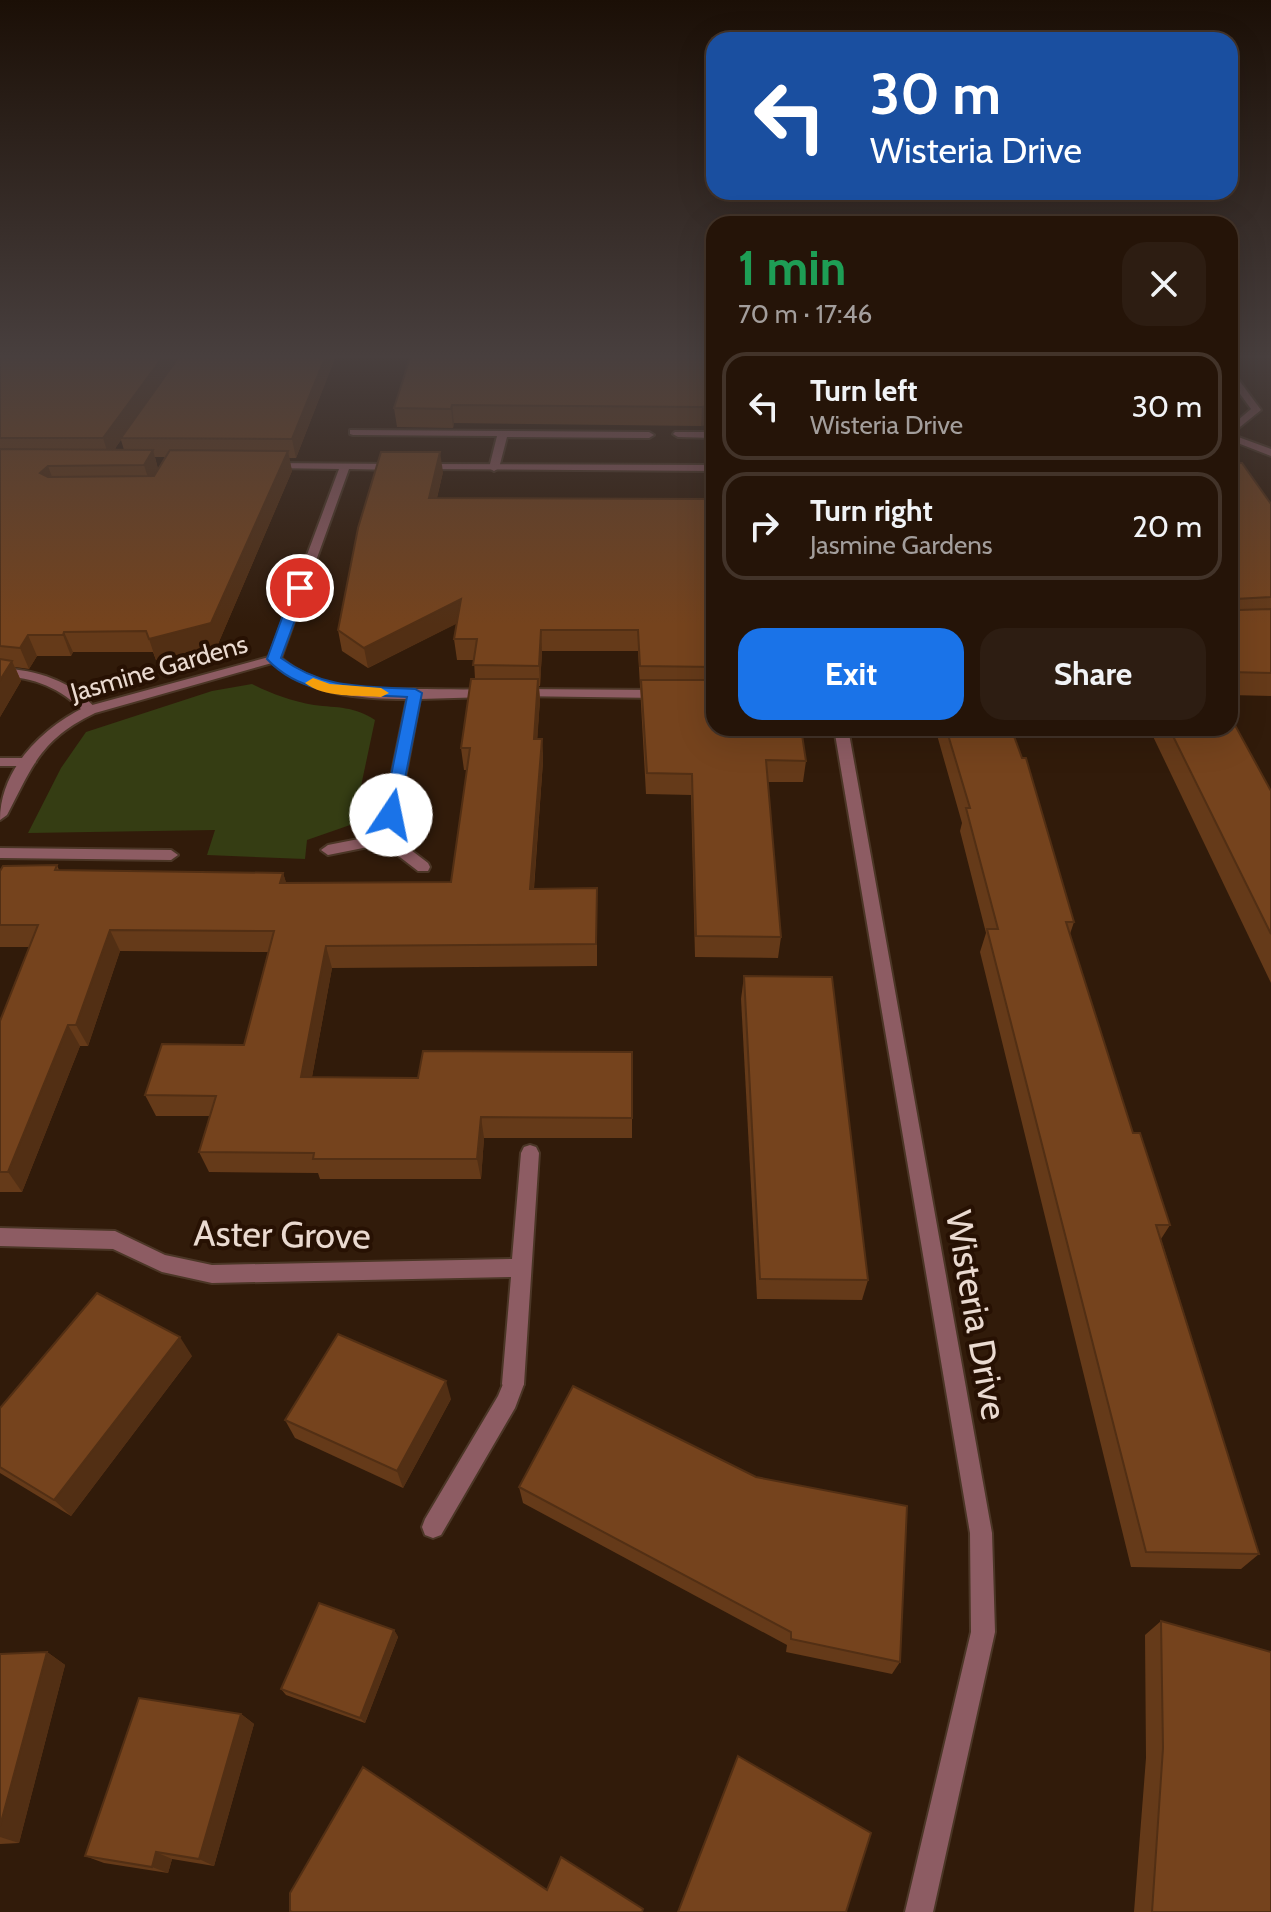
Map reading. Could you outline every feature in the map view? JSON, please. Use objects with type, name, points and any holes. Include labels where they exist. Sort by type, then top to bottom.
[{"type":"street","points":[[494,468],[499,447]]},
{"type":"street","points":[[258,465],[706,468]]},
{"type":"street","name":"Jasmine Gardens","points":[[0,815],[43,737],[66,720],[90,710],[274,659],[345,466]]},
{"type":"street","points":[[274,659],[299,678],[328,688],[415,693],[668,694]]},
{"type":"street","points":[[0,672],[29,672],[77,696],[90,710]]},
{"type":"street","points":[[386,839],[415,693]]},
{"type":"street","name":"Wisteria Drive","points":[[842,736],[981,1533],[983,1632],[919,1912]]},
{"type":"street","points":[[0,762],[29,762]]},
{"type":"street","points":[[328,850],[386,839],[423,867]]},
{"type":"street","points":[[0,853],[171,855]]},
{"type":"street","points":[[433,1527],[507,1401],[513,1384],[530,1153]]},
{"type":"street","name":"Aster Grove","points":[[0,1237],[115,1240],[162,1263],[212,1274],[520,1268]]},
{"type":"green space","points":[[252,684],[290,699],[353,710],[375,720],[353,824],[307,840],[305,859],[207,855],[215,830],[28,833],[61,768],[86,732],[212,691]]},
{"type":"building","points":[[0,449],[153,450],[144,465],[48,466],[40,473],[48,477],[154,476],[170,450],[288,451],[211,623],[149,639],[146,631],[28,635],[20,648],[0,646]]},
{"type":"building","points":[[381,452],[440,452],[429,498],[706,499],[706,667],[640,666],[638,630],[541,630],[539,666],[473,665],[477,639],[454,639],[461,599],[364,648],[338,630],[358,528]]},
{"type":"building","points":[[1238,463],[1242,463],[1271,504],[1271,597],[1238,599]]},
{"type":"building","points":[[1238,606],[1239,610],[1271,609],[1271,673],[1238,672]]},
{"type":"building","points":[[0,659],[12,661],[0,680]]},
{"type":"building","points":[[471,679],[538,679],[534,739],[542,739],[530,889],[597,888],[596,944],[326,946],[301,1077],[418,1078],[423,1051],[632,1052],[632,1118],[481,1117],[477,1159],[313,1159],[314,1153],[199,1152],[216,1096],[145,1095],[162,1044],[244,1045],[274,931],[110,930],[76,1025],[68,1025],[8,1172],[0,1172],[0,1021],[38,925],[0,925],[0,871],[3,866],[57,865],[55,870],[283,873],[280,883],[451,882],[470,748],[461,748]]},
{"type":"building","points":[[641,680],[706,680],[706,736],[802,736],[806,761],[766,760],[781,937],[696,936],[692,774],[647,773]]},
{"type":"building","points":[[1238,731],[1271,791],[1271,934],[1173,736],[1238,736]]},
{"type":"building","points":[[948,736],[1014,736],[1022,758],[1026,758],[1074,922],[1066,922],[1133,1133],[1140,1133],[1170,1225],[1156,1225],[1259,1554],[1146,1552],[987,929],[998,929],[966,808],[970,808]]},
{"type":"building","points":[[744,976],[832,977],[868,1280],[760,1279]]},
{"type":"building","points":[[97,1293],[180,1337],[54,1500],[0,1467],[0,1408]]},
{"type":"building","points":[[338,1334],[446,1381],[397,1471],[285,1420]]},
{"type":"building","points":[[573,1386],[756,1477],[907,1506],[900,1662],[791,1639],[791,1632],[519,1487]]},
{"type":"building","points":[[319,1603],[394,1630],[360,1718],[281,1689]]},
{"type":"building","points":[[1161,1621],[1271,1652],[1271,1912],[1152,1912],[1163,1748]]},
{"type":"building","points":[[47,1652],[0,1826],[0,1654]]},
{"type":"building","points":[[139,1698],[241,1714],[199,1859],[156,1852],[152,1867],[85,1856]]},
{"type":"building","points":[[738,1756],[871,1833],[846,1912],[678,1912]]},
{"type":"building","points":[[363,1767],[547,1890],[561,1857],[643,1909],[642,1912],[290,1911],[290,1893]]},
{"type":"slow traffic","points":[[313,683],[361,693],[381,693]]},
{"type":"route","points":[[300,588],[274,659],[299,678],[328,688],[361,693],[415,693],[391,815]]}]
